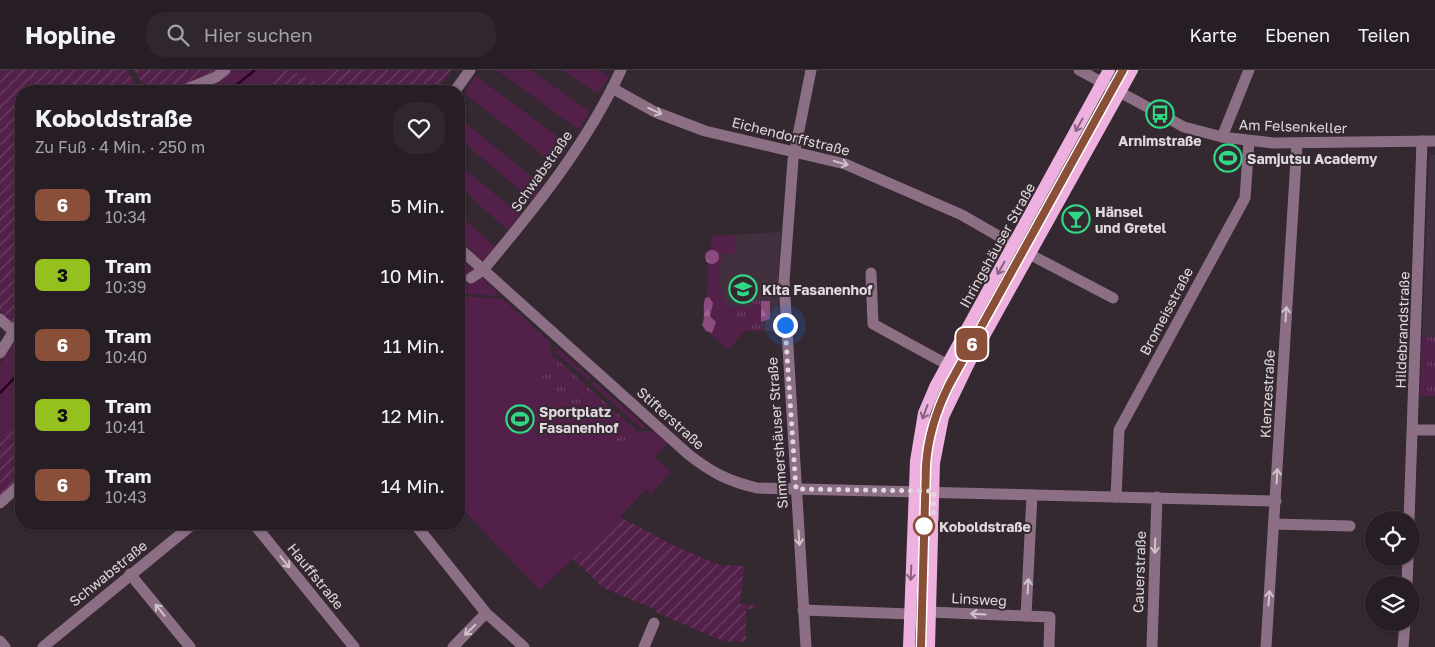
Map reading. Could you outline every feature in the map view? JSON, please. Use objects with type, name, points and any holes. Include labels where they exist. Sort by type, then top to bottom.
[{"type":"main road","name":"Ihringshäuser Straße","points":[[909,647],[914,491],[918,439],[924,413],[948,365],[1109,70]]},
{"type":"main road","points":[[929,647],[934,463],[943,417],[970,361],[1132,70]]},
{"type":"street","points":[[197,85],[216,77],[225,70]]},
{"type":"street","points":[[459,85],[470,70]]},
{"type":"street","name":"Schwabstraße","points":[[471,278],[483,270],[560,172],[612,88],[621,70]]},
{"type":"street","name":"Simmershäuser Straße","points":[[806,647],[784,308],[787,228],[794,153],[811,70]]},
{"type":"street","points":[[1079,70],[1102,83]]},
{"type":"street","points":[[1222,137],[1250,70]]},
{"type":"street","name":"Am Felsenkeller","points":[[1102,83],[1184,127],[1222,137],[1249,141],[1297,143],[1435,142]]},
{"type":"street","name":"Eichendorffstraße","points":[[612,88],[655,112],[706,131],[845,164],[962,215],[1014,245]]},
{"type":"street","name":"Bromeisstraße","points":[[1116,497],[1119,430],[1245,198],[1249,141]]},
{"type":"street","name":"Hildebrandstraße","points":[[1410,511],[1414,430],[1422,141]]},
{"type":"street","name":"Klenzestraße","points":[[1266,647],[1297,143]]},
{"type":"street","name":"Stifterstraße","points":[[465,254],[708,470],[730,481],[757,488],[914,491]]},
{"type":"street","points":[[1029,254],[1113,298]]},
{"type":"street","points":[[871,273],[873,324],[948,365]]},
{"type":"street","points":[[0,319],[13,331]]},
{"type":"street","points":[[0,353],[15,328]]},
{"type":"street","points":[[1414,430],[1435,430]]},
{"type":"street","points":[[0,503],[15,489]]},
{"type":"street","points":[[914,491],[1276,501]]},
{"type":"street","points":[[1026,616],[1032,495]]},
{"type":"street","name":"Cauerstraße","points":[[1152,647],[1157,497]]},
{"type":"street","points":[[1274,524],[1350,526]]},
{"type":"street","name":"Schwabstraße","points":[[43,647],[185,530]]},
{"type":"street","name":"Hauffstraße","points":[[259,530],[354,647]]},
{"type":"street","points":[[420,530],[486,613],[524,647]]},
{"type":"street","points":[[130,574],[190,647]]},
{"type":"street","points":[[803,610],[910,614]]},
{"type":"street","name":"Linsweg","points":[[930,612],[1050,617],[1049,647]]},
{"type":"street","points":[[453,647],[486,613]]},
{"type":"street","points":[[644,647],[654,623]]},
{"type":"street","points":[[1403,647],[1404,631]]},
{"type":"street","points":[[0,641],[5,647]]},
{"type":"shaded area","points":[[1429,155],[1435,155],[1435,396],[1420,396]]},
{"type":"shaded area","name":"Kita Fasanenhof","points":[[781,232],[778,280],[779,331],[744,331],[728,350],[707,299],[709,252],[713,236]]},
{"type":"green space","points":[[0,70],[127,70],[136,85],[15,85],[14,325],[0,311]]},
{"type":"green space","points":[[134,70],[219,70],[190,85],[143,85]]},
{"type":"green space","points":[[229,70],[280,70],[270,85],[200,85]]},
{"type":"green space","points":[[280,70],[290,70],[321,85],[270,85]]},
{"type":"green space","points":[[290,70],[335,70],[322,85]]},
{"type":"green space","points":[[335,70],[452,70],[441,85],[321,85]]},
{"type":"green space","points":[[497,70],[530,70],[590,111],[579,130]]},
{"type":"green space","points":[[562,70],[598,70],[609,77],[598,94]]},
{"type":"green space","points":[[476,76],[569,145],[555,165],[465,94]]},
{"type":"green space","points":[[465,123],[542,185],[532,200],[465,144]]},
{"type":"green space","points":[[465,169],[520,215],[507,230],[465,192]]},
{"type":"green space","points":[[465,220],[495,247],[482,261],[465,245]]},
{"type":"green space","points":[[735,235],[735,254],[721,254],[720,283],[723,297],[732,307],[732,330],[744,331],[728,350],[709,333],[713,332],[710,316],[713,303],[707,297],[709,252],[713,236]]},
{"type":"green space","points":[[709,250],[715,250],[719,257],[715,264],[709,264],[705,260],[705,254]]},
{"type":"green space","points":[[465,263],[473,270],[470,277],[465,281]]},
{"type":"green space","points":[[480,276],[487,282],[486,284],[494,288],[498,296],[465,293],[465,286],[470,280]]},
{"type":"green space","name":"Sportplatz Fasanenhof","points":[[465,296],[503,299],[550,342],[551,354],[638,432],[654,431],[668,443],[654,457],[671,472],[651,494],[646,489],[620,517],[539,590],[465,511]]},
{"type":"green space","points":[[709,297],[713,303],[710,316],[716,322],[712,333],[706,331],[702,325],[705,298]]},
{"type":"green space","points":[[752,300],[761,301],[761,331],[732,331],[732,307],[751,307]]},
{"type":"green space","points":[[761,301],[770,301],[770,319],[761,322]]},
{"type":"green space","points":[[1422,337],[1435,337],[1435,396],[1420,396]]},
{"type":"green space","points":[[15,340],[15,427],[0,441],[0,364]]},
{"type":"green space","points":[[555,346],[590,377],[588,380],[555,352]]},
{"type":"green space","points":[[551,354],[638,432],[649,431],[622,462],[542,377],[551,367]]},
{"type":"green space","points":[[594,381],[646,428],[641,428],[591,384]]},
{"type":"green space","points":[[15,427],[15,483],[0,497],[0,441]]},
{"type":"green space","points":[[620,517],[679,548],[720,565],[744,566],[740,604],[756,605],[756,609],[746,609],[746,642],[723,641],[604,588],[573,559]]},
{"type":"waterway","points":[[236,85],[255,70]]},
{"type":"waterway","points":[[0,393],[15,377]]},
{"type":"tram line","points":[[921,647],[927,453],[935,416],[949,385],[1123,70]]},
{"type":"tram line","name":"6","points":[[921,647],[926,465],[928,441],[935,416],[949,385],[1123,70]]},
{"type":"place","name":"Arnimstraße","points":[[1160,114]]},
{"type":"place","name":"Samjutsu Academy","points":[[1228,158]]},
{"type":"place","name":"Hänsel und Gretel","points":[[1076,219]]},
{"type":"place","name":"Kita Fasanenhof","points":[[743,289]]},
{"type":"place","name":"Sportplatz Fasanenhof","points":[[520,419]]},
{"type":"place","name":"Koboldstraße","points":[[924,526]]},
{"type":"route","points":[[785,325],[796,489],[934,491],[933,523],[924,526]]}]
